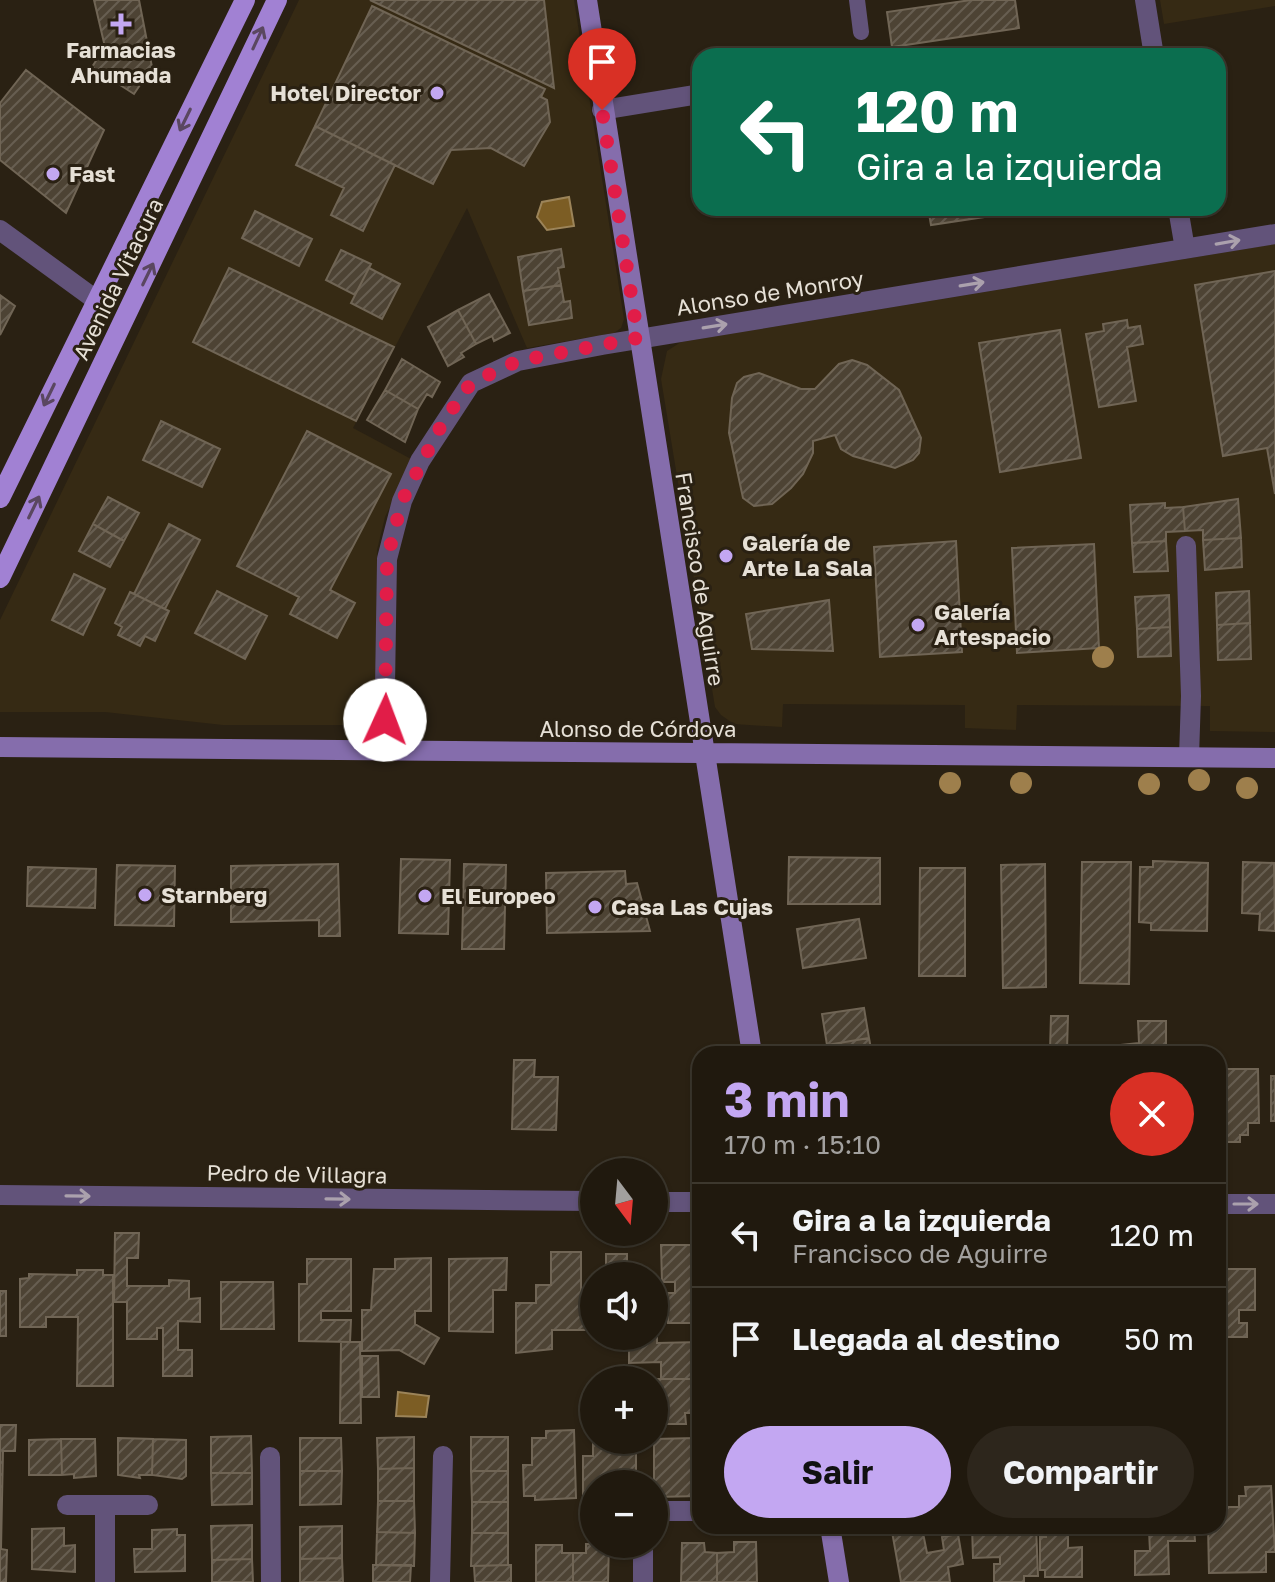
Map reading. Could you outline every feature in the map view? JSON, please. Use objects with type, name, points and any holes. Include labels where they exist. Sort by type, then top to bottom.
[{"type":"main road","name":"Avenida Vitacura","points":[[0,498],[245,0]]},
{"type":"main road","name":"Avenida Vitacura","points":[[0,578],[277,0]]},
{"type":"main road","name":"Francisco de Aguirre","points":[[587,0],[702,753],[751,1046]]},
{"type":"main road","name":"Alonso de Córdova","points":[[0,747],[1275,758]]},
{"type":"main road","points":[[831,1534],[839,1582]]},
{"type":"street","points":[[1145,0],[1153,48]]},
{"type":"street","points":[[602,110],[692,95]]},
{"type":"street","points":[[1179,216],[1185,249]]},
{"type":"street","points":[[0,230],[96,300]]},
{"type":"street","name":"Alonso de Monroy","points":[[384,750],[387,559],[402,501],[443,422],[471,383],[518,361],[638,338],[1275,234]]},
{"type":"street","points":[[1186,546],[1191,696],[1189,757]]},
{"type":"street","name":"Pedro de Villagra","points":[[0,1195],[580,1201]]},
{"type":"street","points":[[668,1202],[692,1202]]},
{"type":"street","points":[[1226,1204],[1275,1204]]},
{"type":"street","points":[[440,1582],[443,1456]]},
{"type":"street","points":[[270,1457],[271,1582]]},
{"type":"street","points":[[67,1505],[148,1505]]},
{"type":"street","points":[[105,1505],[105,1582]]},
{"type":"street","points":[[668,1511],[692,1511]]},
{"type":"street","points":[[643,1558],[643,1582]]},
{"type":"lane","points":[[857,0],[861,32]]},
{"type":"shaded area","points":[[299,0],[574,0],[624,319],[621,328],[614,333],[527,348],[467,208],[353,428],[413,460],[385,517],[377,550],[375,710],[371,721],[362,725],[223,725],[105,712],[0,712],[0,620]]},
{"type":"shaded area","points":[[1160,0],[1275,0],[1275,6],[1164,24]]},
{"type":"shaded area","points":[[569,197],[574,226],[547,230],[537,217],[542,202]]},
{"type":"shaded area","points":[[1275,244],[1275,732],[1210,731],[1210,706],[1017,705],[1016,730],[965,728],[965,705],[783,704],[782,727],[734,724],[721,715],[715,707],[661,379],[667,351],[681,342]]},
{"type":"shaded area","points":[[398,1392],[429,1396],[426,1417],[396,1416]]},
{"type":"building","name":"Farmacias Ahumada","points":[[94,0],[139,0],[152,67],[134,94],[92,67],[105,47]]},
{"type":"building","points":[[370,0],[544,0],[554,88]]},
{"type":"building","points":[[971,0],[1015,0],[1019,28],[892,47],[887,12]]},
{"type":"building","name":"Hotel Director","points":[[372,6],[545,89],[541,97],[547,100],[550,122],[524,166],[491,148],[451,150],[433,184],[315,126]]},
{"type":"building","points":[[26,70],[104,130],[66,213],[0,160],[0,103]]},
{"type":"building","points":[[315,126],[395,165],[363,231],[331,215],[344,188],[296,165]]},
{"type":"building","points":[[255,211],[312,239],[299,266],[242,238]]},
{"type":"building","points":[[929,216],[991,216],[931,225]]},
{"type":"building","points":[[561,249],[564,267],[558,268],[561,285],[523,291],[518,257]]},
{"type":"building","points":[[341,250],[371,264],[355,295],[326,280]]},
{"type":"building","points":[[229,268],[394,347],[356,421],[193,342]]},
{"type":"building","points":[[369,268],[400,284],[382,319],[351,303]]},
{"type":"building","points":[[1275,271],[1275,494],[1267,448],[1223,456],[1195,285]]},
{"type":"building","points":[[561,285],[564,302],[570,301],[572,318],[529,325],[523,291]]},
{"type":"building","points":[[489,294],[510,333],[494,341],[492,336],[476,344],[458,310]]},
{"type":"building","points":[[0,295],[15,306],[0,335]]},
{"type":"building","points":[[458,310],[476,344],[461,353],[464,357],[448,366],[428,327]]},
{"type":"building","points":[[1127,320],[1128,328],[1140,326],[1143,344],[1127,347],[1136,401],[1099,407],[1086,334],[1104,331],[1103,324]]},
{"type":"building","points":[[1060,330],[1081,458],[1000,472],[979,343]]},
{"type":"building","points":[[402,359],[440,382],[432,397],[427,394],[418,409],[385,390]]},
{"type":"building","points":[[852,360],[867,365],[899,390],[921,438],[919,453],[913,460],[895,468],[853,456],[841,449],[835,435],[813,441],[813,453],[803,474],[772,504],[754,506],[743,498],[729,433],[732,398],[737,383],[744,377],[759,373],[801,389],[815,389],[839,364]]},
{"type":"building","points":[[385,390],[418,409],[405,442],[367,420]]},
{"type":"building","points":[[161,421],[220,449],[202,487],[143,460]]},
{"type":"building","points":[[307,431],[391,474],[330,590],[355,603],[337,638],[290,614],[299,597],[237,566]]},
{"type":"building","points":[[108,497],[139,513],[124,541],[93,524]]},
{"type":"building","points":[[1238,499],[1241,538],[1203,540],[1203,530],[1185,531],[1183,507]]},
{"type":"building","points":[[1165,503],[1165,508],[1183,507],[1185,531],[1166,532],[1166,541],[1132,543],[1130,505]]},
{"type":"building","points":[[93,524],[124,541],[110,567],[79,551]]},
{"type":"building","points":[[169,524],[200,540],[165,609],[134,594]]},
{"type":"building","points":[[1241,538],[1242,567],[1205,570],[1203,540]]},
{"type":"building","points":[[956,541],[962,652],[880,657],[874,547]]},
{"type":"building","points":[[1166,541],[1168,571],[1134,572],[1132,543]]},
{"type":"building","points":[[1094,544],[1099,648],[1017,653],[1012,548]]},
{"type":"building","points":[[74,574],[105,589],[83,635],[52,620]]},
{"type":"building","points":[[217,591],[267,616],[245,659],[195,633]]},
{"type":"building","points":[[1249,591],[1250,623],[1217,625],[1216,593]]},
{"type":"building","points":[[130,592],[169,611],[155,641],[145,636],[140,646],[118,635],[122,627],[115,623]]},
{"type":"building","points":[[1169,595],[1170,627],[1137,629],[1135,597]]},
{"type":"building","points":[[829,600],[833,651],[752,649],[746,614]]},
{"type":"building","points":[[1250,623],[1251,659],[1218,660],[1217,625]]},
{"type":"building","points":[[1170,627],[1171,656],[1138,657],[1137,629]]},
{"type":"building","points":[[789,857],[880,858],[880,904],[788,904]]},
{"type":"building","name":"El Europeo","points":[[401,859],[450,860],[448,934],[399,933]]},
{"type":"building","points":[[1153,861],[1208,863],[1207,931],[1151,930],[1151,923],[1139,922],[1140,867],[1153,867]]},
{"type":"building","points":[[1082,862],[1131,862],[1129,984],[1080,983]]},
{"type":"building","points":[[1243,862],[1274,863],[1275,931],[1259,930],[1260,914],[1242,913]]},
{"type":"building","points":[[338,864],[340,936],[319,936],[319,920],[231,922],[231,866]]},
{"type":"building","points":[[464,864],[506,865],[504,949],[462,949]]},
{"type":"building","points":[[1045,864],[1046,987],[1003,988],[1001,865]]},
{"type":"building","name":"Starnberg","points":[[117,865],[175,866],[174,926],[115,925]]},
{"type":"building","points":[[28,867],[96,869],[95,908],[27,906]]},
{"type":"building","points":[[920,868],[965,868],[965,976],[919,976]]},
{"type":"building","name":"Casa Las Cujas","points":[[625,871],[626,884],[637,883],[650,931],[547,933],[546,873]]},
{"type":"building","points":[[859,919],[866,958],[803,968],[797,929]]},
{"type":"building","points":[[864,1008],[869,1038],[827,1045],[822,1014]]},
{"type":"building","points":[[1051,1016],[1068,1016],[1067,1046],[1050,1046]]},
{"type":"building","points":[[1138,1021],[1166,1021],[1166,1046],[1111,1046],[1139,1043]]},
{"type":"building","points":[[869,1038],[870,1046],[827,1046]]},
{"type":"building","points":[[514,1060],[535,1060],[534,1077],[558,1077],[556,1130],[512,1129]]},
{"type":"building","points":[[1226,1069],[1258,1069],[1259,1123],[1248,1123],[1248,1135],[1240,1135],[1240,1142],[1226,1142]]},
{"type":"building","points":[[1271,1076],[1275,1076],[1275,1121],[1271,1121]]},
{"type":"building","points":[[115,1233],[139,1233],[138,1258],[127,1258],[127,1286],[169,1286],[169,1280],[189,1281],[189,1299],[200,1298],[200,1322],[178,1321],[178,1350],[192,1350],[192,1376],[163,1376],[163,1328],[157,1328],[157,1339],[127,1339],[127,1302],[114,1302]]},
{"type":"building","points":[[692,1245],[692,1323],[668,1323],[668,1293],[675,1293],[675,1282],[668,1282],[668,1262],[661,1262],[661,1246]]},
{"type":"building","points":[[551,1252],[581,1252],[580,1330],[552,1330],[552,1349],[516,1353],[516,1303],[536,1303],[536,1285],[551,1285]]},
{"type":"building","points":[[606,1254],[627,1254],[627,1262],[606,1262]]},
{"type":"building","points":[[431,1258],[431,1311],[415,1311],[415,1324],[439,1338],[424,1364],[399,1350],[362,1351],[362,1310],[371,1310],[374,1269],[395,1269],[395,1259]]},
{"type":"building","points":[[507,1258],[506,1290],[493,1290],[493,1332],[449,1331],[449,1259]]},
{"type":"building","points":[[307,1259],[351,1259],[351,1311],[321,1311],[321,1320],[351,1320],[350,1342],[299,1341],[299,1284],[307,1284]]},
{"type":"building","points":[[1226,1269],[1255,1269],[1255,1310],[1239,1310],[1239,1323],[1247,1323],[1247,1337],[1226,1337]]},
{"type":"building","points":[[77,1270],[103,1270],[103,1275],[113,1275],[113,1386],[77,1386],[78,1317],[46,1317],[46,1327],[20,1327],[20,1279],[29,1278],[29,1274],[77,1275]]},
{"type":"building","points":[[221,1282],[273,1282],[274,1329],[221,1329]]},
{"type":"building","points":[[0,1291],[6,1291],[6,1336],[0,1336]]},
{"type":"building","points":[[341,1342],[360,1342],[361,1423],[340,1423]]},
{"type":"building","points":[[692,1342],[692,1379],[668,1379],[668,1366],[661,1366],[661,1362],[629,1363],[629,1350],[668,1350],[668,1343]]},
{"type":"building","points":[[362,1356],[378,1356],[379,1397],[362,1397]]},
{"type":"building","points":[[668,1379],[692,1379],[692,1413],[685,1413],[686,1424],[668,1424]]},
{"type":"building","points":[[0,1425],[16,1425],[15,1451],[3,1451],[1,1549],[7,1550],[6,1582],[0,1582]]},
{"type":"building","points":[[574,1430],[576,1498],[535,1500],[535,1496],[524,1496],[523,1465],[532,1465],[532,1438],[546,1438],[546,1431]]},
{"type":"building","points":[[251,1436],[252,1473],[211,1473],[211,1437]]},
{"type":"building","points":[[414,1437],[414,1468],[378,1469],[377,1438]]},
{"type":"building","points":[[471,1437],[508,1437],[508,1471],[471,1471]]},
{"type":"building","points":[[118,1438],[153,1439],[152,1475],[139,1475],[140,1478],[118,1475]]},
{"type":"building","points":[[300,1438],[341,1438],[342,1471],[300,1471]]},
{"type":"building","points":[[692,1438],[692,1496],[668,1497],[668,1470],[654,1470],[654,1454],[668,1454],[668,1439]]},
{"type":"building","points":[[61,1439],[95,1439],[96,1476],[74,1478],[74,1474],[62,1475]]},
{"type":"building","points":[[61,1439],[62,1475],[29,1475],[29,1440]]},
{"type":"building","points":[[153,1439],[186,1440],[186,1476],[182,1479],[152,1475]]},
{"type":"building","points":[[636,1454],[636,1470],[583,1470],[583,1456]]},
{"type":"building","points":[[414,1468],[414,1501],[378,1501],[378,1469]]},
{"type":"building","points":[[300,1471],[342,1471],[341,1504],[300,1505]]},
{"type":"building","points":[[471,1471],[508,1471],[508,1502],[472,1502]]},
{"type":"building","points":[[211,1473],[252,1473],[252,1504],[212,1505]]},
{"type":"building","points":[[1271,1486],[1275,1552],[1266,1552],[1266,1572],[1209,1573],[1208,1534],[1226,1534],[1226,1507],[1239,1507],[1239,1496],[1246,1496],[1245,1487]]},
{"type":"building","points":[[378,1501],[414,1501],[415,1533],[377,1532]]},
{"type":"building","points":[[472,1502],[508,1502],[508,1533],[472,1533]]},
{"type":"building","points":[[252,1525],[252,1559],[212,1560],[211,1526]]},
{"type":"building","points":[[342,1526],[342,1558],[300,1559],[300,1527]]},
{"type":"building","points":[[64,1528],[64,1546],[75,1545],[75,1572],[32,1569],[32,1529]]},
{"type":"building","points":[[177,1529],[177,1535],[185,1535],[185,1571],[135,1572],[134,1549],[152,1549],[152,1530]]},
{"type":"building","points":[[377,1532],[415,1533],[414,1566],[376,1565]]},
{"type":"building","points":[[472,1533],[508,1533],[508,1565],[471,1566]]},
{"type":"building","points":[[892,1534],[923,1534],[927,1553],[944,1550],[942,1537],[958,1534],[963,1564],[948,1567],[950,1582],[901,1582]]},
{"type":"building","points":[[972,1534],[1036,1534],[1038,1576],[1024,1576],[1024,1582],[994,1582],[994,1564],[1000,1564],[1000,1557],[973,1558]]},
{"type":"building","points":[[1046,1534],[1068,1534],[1068,1548],[1082,1547],[1082,1577],[1045,1577],[1045,1570],[1040,1570],[1040,1537],[1046,1537]]},
{"type":"building","points":[[1149,1534],[1195,1534],[1195,1541],[1168,1541],[1169,1574],[1135,1575],[1135,1551],[1150,1551]]},
{"type":"building","points":[[734,1542],[756,1542],[757,1582],[717,1582],[717,1553],[734,1552]]},
{"type":"building","points":[[682,1543],[704,1543],[705,1552],[717,1553],[717,1582],[681,1582]]},
{"type":"building","points":[[536,1545],[562,1545],[562,1553],[573,1553],[573,1582],[536,1582]]},
{"type":"building","points":[[573,1553],[580,1553],[580,1558],[609,1558],[608,1582],[573,1582]]},
{"type":"building","points":[[342,1558],[343,1582],[300,1582],[300,1559]]},
{"type":"building","points":[[252,1559],[253,1582],[212,1582],[212,1560]]},
{"type":"building","points":[[373,1565],[411,1565],[410,1582],[373,1582]]},
{"type":"building","points":[[511,1565],[511,1582],[475,1582],[474,1566]]},
{"type":"place","name":"Farmacias Ahumada","points":[[121,24]]},
{"type":"place","name":"Hotel Director","points":[[437,93]]},
{"type":"place","name":"Fast","points":[[53,174]]},
{"type":"place","name":"Galería de Arte La Sala","points":[[726,556]]},
{"type":"place","name":"Galería Artespacio","points":[[918,625]]},
{"type":"place","name":"Starnberg","points":[[145,895]]},
{"type":"place","name":"El Europeo","points":[[425,896]]},
{"type":"place","name":"Casa Las Cujas","points":[[595,907]]},
{"type":"route","points":[[385,720],[387,559],[402,501],[420,461],[443,422],[471,383],[518,361],[638,338],[602,110]]}]
